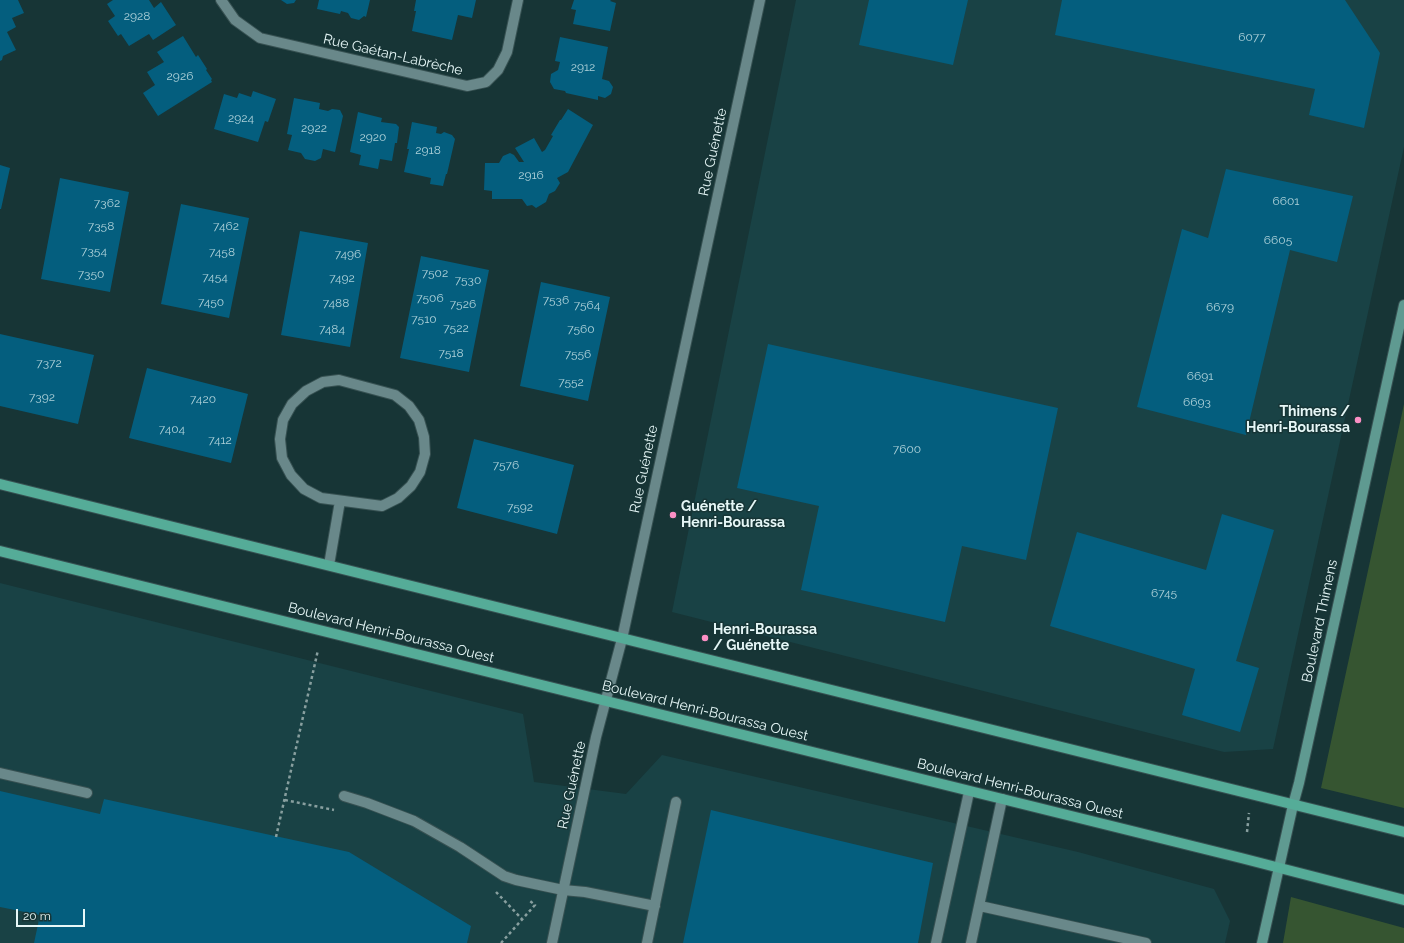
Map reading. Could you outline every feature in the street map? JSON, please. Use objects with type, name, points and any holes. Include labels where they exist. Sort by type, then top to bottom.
[{"type":"main road","points":[[0,484],[1404,832]]},
{"type":"main road","name":"Boulevard Henri-Bourassa Ouest","points":[[0,551],[1404,900]]},
{"type":"street","name":"Rue Gaétan-Labrèche","points":[[221,0],[235,20],[260,38],[467,86],[486,82],[498,70],[507,52],[518,0]]},
{"type":"street","name":"Rue Guénette","points":[[552,943],[596,737],[622,639],[760,0]]},
{"type":"street","name":"Boulevard Thimens","points":[[1262,943],[1299,783],[1404,305]]},
{"type":"street","points":[[339,380],[395,395],[408,406],[419,420],[424,437],[425,454],[420,472],[411,486],[398,498],[382,506],[340,501],[321,498],[304,489],[299,484],[291,475],[282,458],[280,439],[283,420],[292,404],[306,391],[323,382],[339,380]]},
{"type":"street","points":[[329,565],[340,501]]},
{"type":"street","points":[[0,773],[87,793]]},
{"type":"street","points":[[936,943],[970,792]]},
{"type":"street","points":[[344,796],[414,821],[444,836],[504,876],[563,890],[585,892],[654,906]]},
{"type":"street","points":[[972,943],[1002,799]]},
{"type":"street","points":[[647,943],[676,802]]},
{"type":"street","points":[[980,906],[1146,943]]},
{"type":"path","points":[[276,837],[318,650]]},
{"type":"path","points":[[285,800],[341,811]]},
{"type":"path","points":[[1247,832],[1249,813]]},
{"type":"path","points":[[495,891],[522,919]]},
{"type":"path","points":[[501,943],[535,904]]},
{"type":"shaded area","points":[[796,0],[1404,0],[1404,147],[1273,749],[1224,752],[672,612]]},
{"type":"shaded area","points":[[0,583],[523,714],[534,782],[626,794],[662,755],[1078,852],[1214,889],[1230,921],[1225,943],[0,943]]},
{"type":"green space","points":[[1404,404],[1404,808],[1321,788]]},
{"type":"green space","points":[[1291,897],[1404,928],[1404,943],[1283,943]]},
{"type":"building","points":[[0,0],[18,0],[24,13],[12,18],[16,27],[7,32],[16,50],[3,56],[2,60],[0,61]]},
{"type":"building","points":[[113,0],[149,0],[154,8],[161,2],[176,25],[153,40],[149,34],[129,46],[121,34],[118,36],[108,21],[115,16],[107,4]]},
{"type":"building","points":[[281,0],[296,0],[294,3],[287,4]]},
{"type":"building","points":[[319,0],[370,0],[366,17],[364,16],[359,20],[351,18],[348,13],[341,11],[340,14],[317,9]]},
{"type":"building","points":[[416,0],[476,0],[472,18],[458,15],[452,40],[412,31],[416,11],[414,11]]},
{"type":"building","points":[[574,0],[611,0],[610,1],[616,3],[610,31],[573,24],[576,10],[571,9]]},
{"type":"building","points":[[869,0],[968,0],[953,65],[859,45]]},
{"type":"building","points":[[1062,0],[1345,0],[1380,53],[1364,128],[1309,115],[1315,89],[1055,35]]},
{"type":"building","points":[[183,36],[196,57],[198,55],[207,69],[206,70],[212,79],[212,82],[158,116],[143,93],[155,85],[147,72],[164,62],[157,52]]},
{"type":"building","points":[[560,37],[608,47],[602,79],[609,81],[613,87],[611,94],[605,98],[598,96],[598,100],[554,89],[550,82],[551,74],[558,70],[560,62],[555,61]]},
{"type":"building","points":[[253,91],[276,99],[268,122],[265,121],[258,142],[214,129],[224,94],[237,98],[239,93],[251,97]]},
{"type":"building","points":[[294,98],[320,103],[319,109],[328,111],[332,109],[340,110],[343,116],[335,152],[323,149],[321,158],[315,161],[305,159],[301,153],[288,150],[292,135],[287,134]]},
{"type":"building","points":[[568,109],[593,125],[568,172],[557,178],[560,183],[555,191],[549,194],[546,202],[536,208],[532,205],[527,206],[522,199],[492,199],[492,191],[484,190],[485,163],[499,163],[503,156],[510,153],[514,155],[519,162],[524,162],[515,148],[534,138],[542,152],[545,150],[553,136],[551,135]]},
{"type":"building","points":[[358,112],[382,118],[381,122],[396,124],[399,127],[397,143],[395,143],[392,161],[380,159],[378,169],[359,165],[361,155],[350,152]]},
{"type":"building","points":[[412,122],[437,127],[436,133],[441,134],[444,132],[452,135],[455,139],[443,186],[430,184],[431,178],[404,172],[409,149],[407,149]]},
{"type":"building","points":[[0,165],[10,168],[1,209],[0,209]]},
{"type":"building","points":[[1226,169],[1353,196],[1337,262],[1290,250],[1246,435],[1137,407],[1182,229],[1208,238]]},
{"type":"building","points":[[60,178],[129,192],[110,292],[41,279]]},
{"type":"building","points":[[181,204],[249,218],[229,318],[161,304]]},
{"type":"building","points":[[300,231],[368,243],[350,347],[281,335]]},
{"type":"building","points":[[421,256],[489,270],[469,372],[400,358]]},
{"type":"building","points":[[541,282],[610,297],[588,401],[520,386]]},
{"type":"building","points":[[0,334],[94,355],[78,424],[0,406]]},
{"type":"building","points":[[768,344],[1058,408],[1026,560],[962,546],[945,622],[801,590],[819,506],[737,488]]},
{"type":"building","points":[[147,368],[248,394],[231,463],[129,438]]},
{"type":"building","points":[[474,439],[574,465],[557,534],[457,508]]},
{"type":"building","points":[[1222,514],[1274,530],[1236,661],[1259,668],[1240,732],[1182,715],[1195,669],[1050,626],[1077,532],[1206,570]]},
{"type":"building","points":[[0,791],[100,814],[104,799],[349,852],[471,926],[467,943],[34,943],[40,915],[0,907]]},
{"type":"building","points":[[711,810],[933,863],[918,943],[683,943]]},
{"type":"place","name":"Thimens / Henri-Bourassa","points":[[1358,420]]},
{"type":"place","name":"Guénette / Henri-Bourassa","points":[[673,515]]},
{"type":"place","name":"Henri-Bourassa / Guénette","points":[[705,638]]}]
